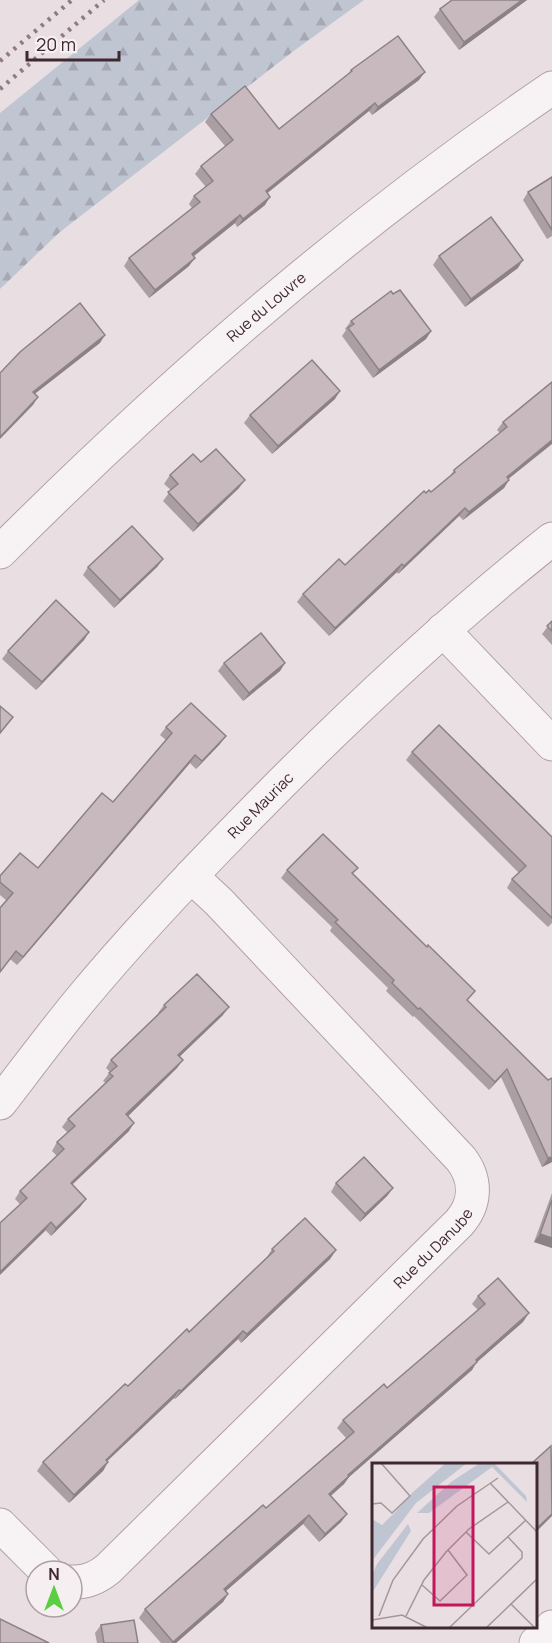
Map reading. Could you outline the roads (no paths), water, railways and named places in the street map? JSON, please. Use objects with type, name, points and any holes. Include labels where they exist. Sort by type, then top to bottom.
[{"type":"street","name":"Rue du Louvre","points":[[0,552],[165,394],[271,302],[457,154],[552,88]]},
{"type":"street","name":"Rue Mauriac","points":[[0,1103],[82,999],[191,876],[313,751],[372,693],[494,584],[552,538]]},
{"type":"street","points":[[444,630],[552,744]]},
{"type":"street","name":"Rue du Danube","points":[[84,1582],[108,1569],[459,1223],[469,1209],[472,1200],[473,1183],[461,1159],[219,902],[191,876]]},
{"type":"street","points":[[0,1525],[34,1559]]},
{"type":"street","points":[[536,1643],[552,1628]]},
{"type":"railway","points":[[0,61],[72,0]]},
{"type":"railway","points":[[0,89],[104,0]]}]
